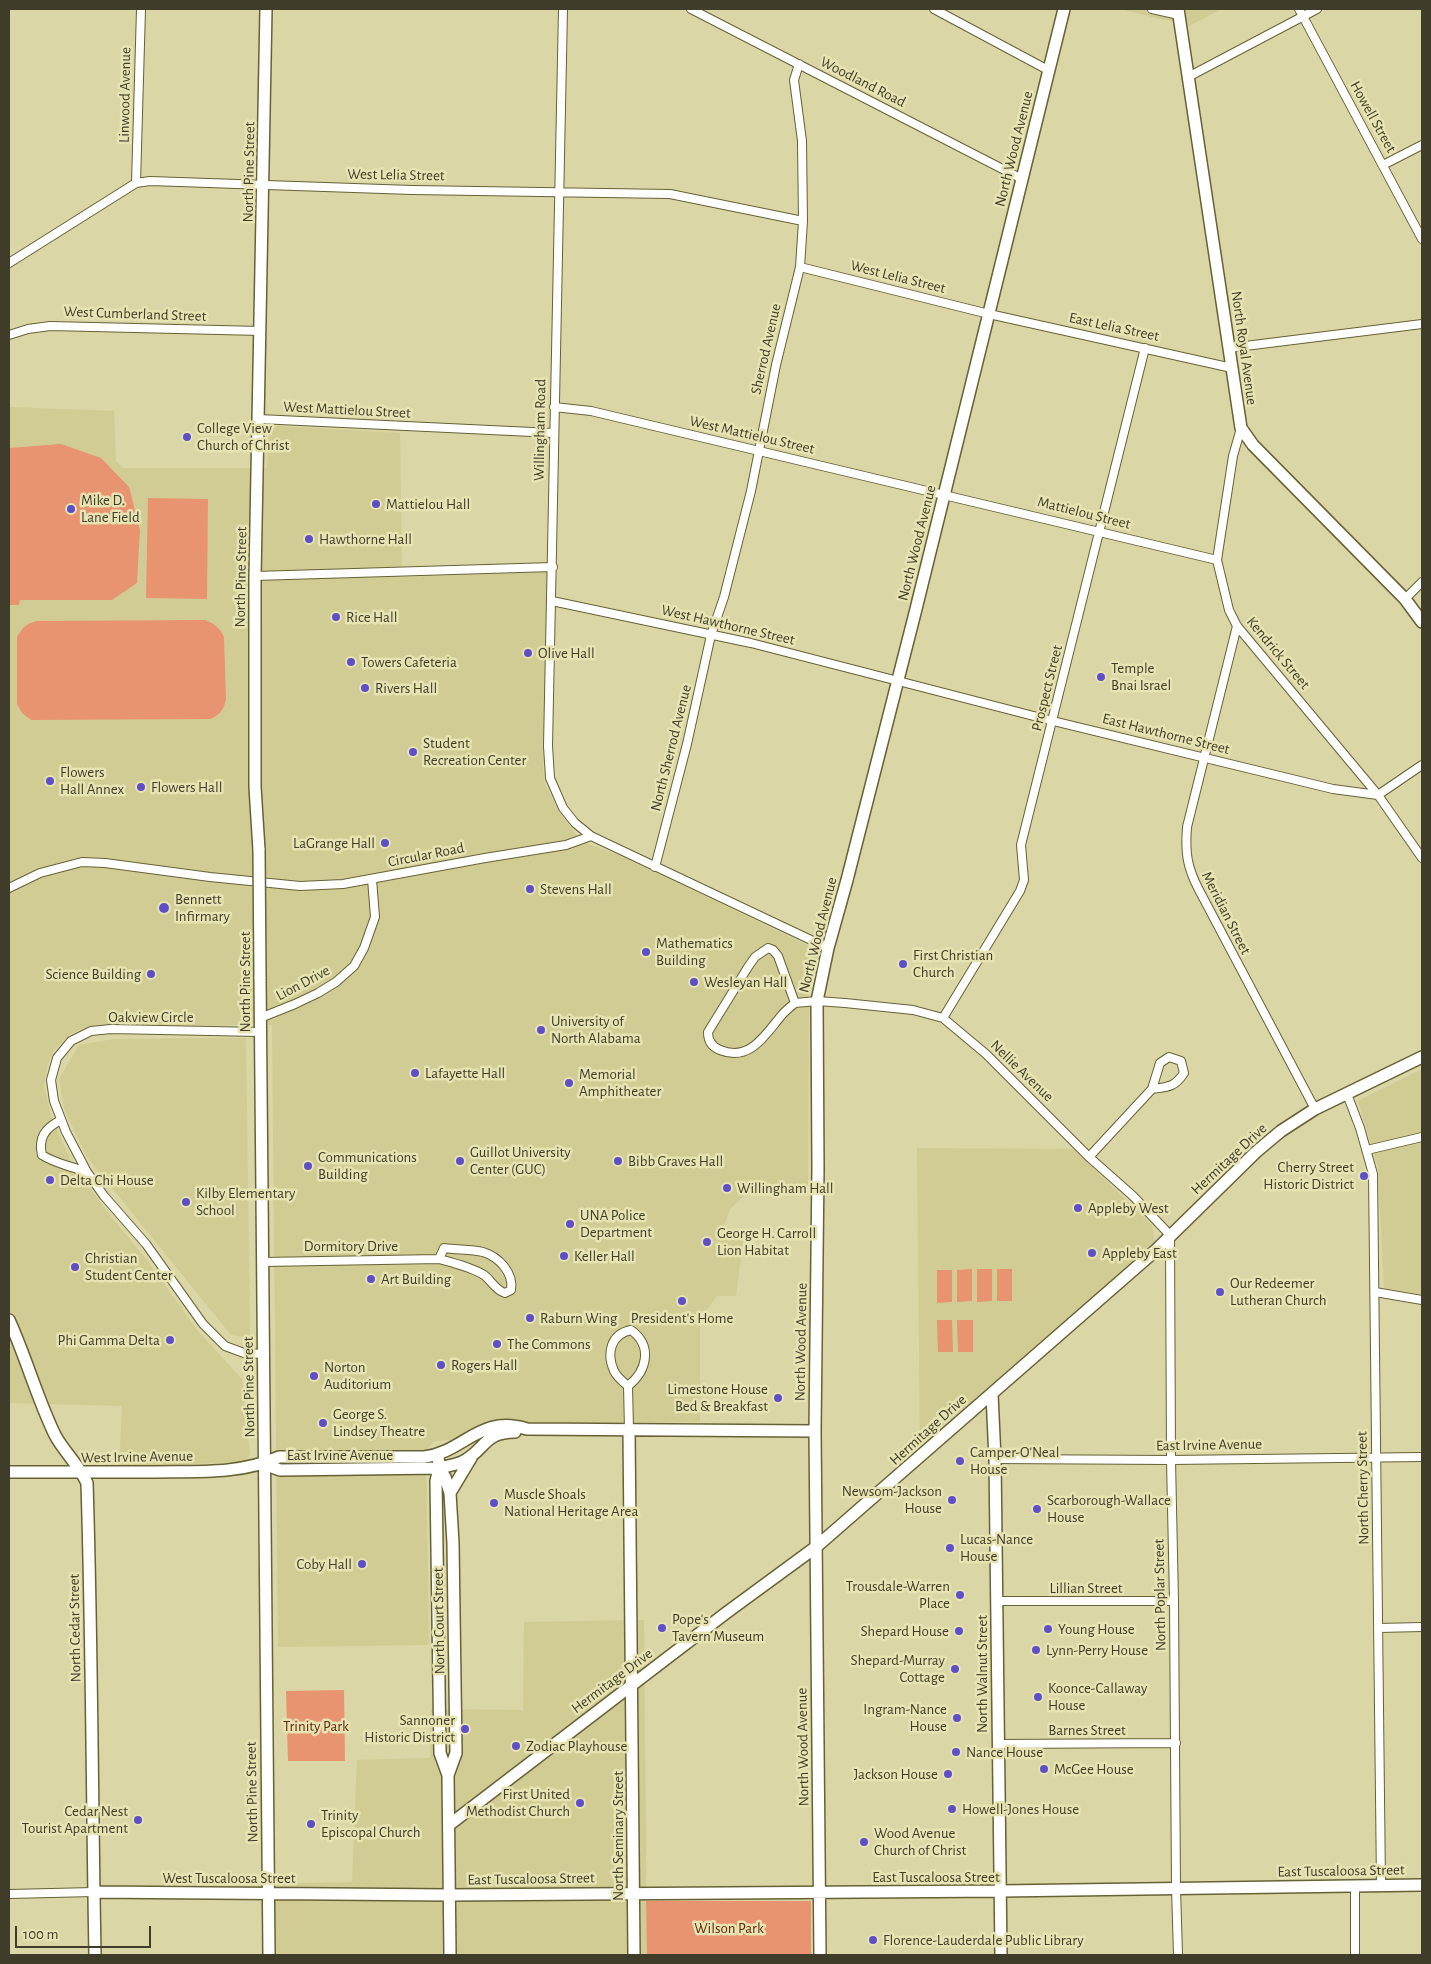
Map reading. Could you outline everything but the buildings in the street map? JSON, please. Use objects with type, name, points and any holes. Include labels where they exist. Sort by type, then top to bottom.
[{"type":"street","name":"Linwood Avenue","points":[[136,183],[141,9]]},
{"type":"street","name":"North Pine Street","points":[[266,9],[255,576],[255,787],[259,850],[269,1955]]},
{"type":"street","name":"Willingham Road","points":[[563,9],[548,746],[550,778],[563,808],[575,823],[591,836]]},
{"type":"street","name":"Woodland Road","points":[[691,9],[1022,179]]},
{"type":"street","points":[[934,9],[1048,70]]},
{"type":"street","name":"North Wood Avenue","points":[[820,1955],[815,1431],[818,1168],[817,1001],[828,948],[848,880],[1064,9]]},
{"type":"street","points":[[1152,9],[1178,12]]},
{"type":"street","points":[[1188,78],[1300,13],[1317,9]]},
{"type":"street","name":"North Royal Avenue","points":[[1178,12],[1241,428],[1253,445],[1405,599],[1422,622]]},
{"type":"street","name":"Howell Street","points":[[1300,13],[1422,239]]},
{"type":"street","name":"Sherrod Avenue","points":[[711,635],[731,574],[800,266],[803,221],[802,141],[794,80],[799,64]]},
{"type":"street","points":[[1383,165],[1422,145]]},
{"type":"street","name":"West Lelia Street","points":[[136,183],[670,194],[803,221]]},
{"type":"street","points":[[9,263],[136,183]]},
{"type":"street","name":"West Lelia Street","points":[[800,266],[989,314]]},
{"type":"street","name":"East Lelia Street","points":[[989,314],[1232,368]]},
{"type":"street","points":[[1229,348],[1422,324]]},
{"type":"street","name":"West Cumberland Street","points":[[9,335],[28,329],[50,326],[261,331]]},
{"type":"street","name":"Prospect Street","points":[[943,1018],[1015,899],[1024,880],[1021,845],[1145,348]]},
{"type":"street","name":"West Mattielou Street","points":[[554,407],[591,411],[944,494]]},
{"type":"street","name":"West Mattielou Street","points":[[259,419],[553,433]]},
{"type":"street","name":"Kendrick Street","points":[[1241,428],[1233,456],[1217,560],[1229,610],[1237,626],[1378,795],[1422,858]]},
{"type":"street","name":"Mattielou Street","points":[[944,494],[1217,560]]},
{"type":"street","points":[[255,576],[553,567]]},
{"type":"street","points":[[1405,599],[1422,582]]},
{"type":"street","name":"West Hawthorne Street","points":[[552,601],[760,645],[897,680]]},
{"type":"street","name":"Meridian Street","points":[[1237,626],[1186,827],[1185,848],[1189,870],[1315,1109]]},
{"type":"street","name":"North Sherrod Avenue","points":[[656,867],[687,744],[711,635]]},
{"type":"street","name":"East Hawthorne Street","points":[[897,680],[1204,758],[1334,789],[1378,795]]},
{"type":"street","points":[[1378,795],[1422,765]]},
{"type":"street","points":[[591,836],[828,948]]},
{"type":"street","name":"Circular Road","points":[[9,888],[40,873],[82,862],[120,864],[210,877],[300,886],[343,884],[566,845],[591,836]]},
{"type":"street","name":"Lion Drive","points":[[260,1018],[318,993],[336,982],[354,966],[364,948],[374,917],[372,879]]},
{"type":"street","points":[[768,948],[773,950],[778,956],[795,1002],[761,1041],[752,1048],[742,1052],[723,1052],[715,1048],[708,1038],[708,1032],[748,967],[755,957],[768,948]]},
{"type":"street","name":"Nellie Avenue","points":[[795,1002],[817,1001],[913,1010],[943,1018],[986,1054],[1089,1157],[1133,1196],[1170,1235]]},
{"type":"street","name":"Oakview Circle","points":[[260,1032],[111,1029],[91,1031],[71,1041],[57,1058],[51,1080],[54,1101],[61,1120],[87,1172],[104,1196],[146,1244],[203,1324],[225,1346],[244,1353],[263,1354]]},
{"type":"street","points":[[1089,1157],[1152,1089],[1160,1063],[1169,1057],[1180,1061],[1184,1073],[1178,1083],[1152,1089]]},
{"type":"street","name":"Hermitage Drive","points":[[449,1825],[726,1613],[816,1548],[1156,1251],[1170,1235],[1256,1152],[1281,1131],[1315,1109],[1422,1057]]},
{"type":"street","name":"North Cherry Street","points":[[1347,1094],[1367,1150],[1373,1174],[1382,1885]]},
{"type":"street","points":[[61,1120],[52,1124],[43,1133],[40,1145],[42,1155],[56,1163],[67,1164],[87,1172]]},
{"type":"street","points":[[1367,1150],[1422,1137]]},
{"type":"street","name":"North Poplar Street","points":[[1170,1235],[1178,1955]]},
{"type":"street","name":"Dormitory Drive","points":[[263,1262],[439,1259],[465,1266],[485,1276],[498,1291],[505,1293],[511,1290],[512,1282],[508,1271],[498,1260],[484,1252],[444,1248],[439,1259]]},
{"type":"street","points":[[1374,1292],[1422,1300]]},
{"type":"street","name":"North Cedar Street","points":[[9,1320],[55,1435],[71,1461],[82,1472],[87,1483],[95,1955]]},
{"type":"street","points":[[631,1330],[640,1336],[644,1348],[644,1367],[638,1378],[628,1386],[615,1373],[611,1349],[614,1340],[620,1332],[631,1330]]},
{"type":"street","name":"North Seminary Street","points":[[628,1386],[634,1955]]},
{"type":"street","name":"North Walnut Street","points":[[992,1394],[995,1459],[1001,1955]]},
{"type":"street","name":"East Irvine Avenue","points":[[264,1464],[279,1457],[424,1457],[438,1455],[472,1434],[493,1426],[514,1424],[527,1429]]},
{"type":"street","name":"East Irvine Avenue","points":[[264,1464],[280,1470],[439,1468],[461,1463],[496,1434],[518,1432],[527,1429],[815,1431]]},
{"type":"street","points":[[450,1493],[459,1475],[474,1454]]},
{"type":"street","name":"North Court Street","points":[[438,1455],[439,1468],[436,1480],[440,1753],[448,1775],[450,1955]]},
{"type":"street","name":"East Irvine Avenue","points":[[995,1459],[1171,1460],[1422,1457]]},
{"type":"street","name":"West Irvine Avenue","points":[[9,1472],[244,1469],[264,1464]]},
{"type":"street","name":"North Court Street","points":[[439,1468],[445,1477],[450,1493],[453,1543],[456,1753],[448,1775]]},
{"type":"street","points":[[437,1543],[453,1543]]},
{"type":"street","name":"Lillian Street","points":[[997,1601],[1174,1602]]},
{"type":"street","points":[[1378,1628],[1422,1627]]},
{"type":"street","name":"Barnes Street","points":[[997,1744],[1176,1743]]},
{"type":"street","name":"East Tuscaloosa Street","points":[[449,1895],[633,1892],[1001,1891],[1422,1885]]},
{"type":"street","points":[[1355,1886],[1355,1955]]},
{"type":"street","name":"West Tuscaloosa Street","points":[[9,1894],[94,1892],[449,1895]]},
{"type":"shaded area","points":[[1120,9],[1222,9],[1189,26]]},
{"type":"shaded area","name":"University of North Alabama","points":[[9,407],[114,411],[116,462],[124,468],[267,468],[269,433],[277,426],[400,433],[402,577],[548,572],[543,768],[545,784],[559,812],[575,833],[590,845],[619,855],[813,948],[818,958],[809,993],[808,1194],[750,1190],[730,1209],[724,1226],[744,1232],[736,1296],[717,1296],[700,1319],[700,1422],[495,1423],[450,1440],[434,1441],[426,1450],[429,1645],[278,1647],[272,1025],[90,1026],[71,1034],[54,1050],[47,1066],[44,1086],[51,1117],[71,1161],[108,1213],[147,1260],[197,1330],[242,1379],[250,1454],[245,1462],[119,1467],[122,1406],[9,1403]]},
{"type":"shaded area","name":"Kilby Elementary School","points":[[246,1038],[250,1338],[231,1335],[87,1157],[64,1109],[59,1079],[79,1045],[113,1039]]},
{"type":"shaded area","points":[[1422,1069],[1422,1294],[1384,1288],[1378,1168],[1358,1101]]},
{"type":"shaded area","points":[[917,1148],[1073,1149],[1152,1225],[1155,1244],[920,1449]]},
{"type":"shaded area","points":[[644,1620],[647,1955],[263,1955],[261,1884],[352,1882],[357,1760],[430,1758],[431,1709],[523,1710],[524,1622]]},
{"type":"green space","name":"Mike D. Lane Field","points":[[61,444],[101,458],[129,487],[140,530],[137,583],[112,600],[20,600],[19,605],[9,605],[9,448]]},
{"type":"green space","points":[[148,498],[208,499],[207,599],[146,598]]},
{"type":"green space","points":[[205,620],[217,627],[224,637],[226,700],[221,712],[210,719],[31,720],[22,713],[17,704],[17,637],[23,629],[36,621]]},
{"type":"green space","points":[[972,1269],[972,1301],[957,1302],[957,1270]]},
{"type":"green space","points":[[977,1269],[992,1269],[992,1301],[977,1302]]},
{"type":"green space","points":[[997,1269],[1012,1269],[1012,1301],[997,1301]]},
{"type":"green space","points":[[937,1270],[952,1270],[952,1302],[937,1303]]},
{"type":"green space","points":[[937,1320],[952,1320],[953,1352],[938,1352]]},
{"type":"green space","points":[[957,1320],[973,1320],[973,1352],[958,1352]]},
{"type":"green space","name":"Trinity Park","points":[[344,1690],[345,1761],[288,1761],[286,1691]]},
{"type":"green space","name":"Wilson Park","points":[[646,1901],[811,1901],[811,1955],[647,1955]]},
{"type":"place","name":"College View Church of Christ","points":[[187,437]]},
{"type":"place","name":"Mattielou Hall","points":[[376,504]]},
{"type":"place","name":"Mike D. Lane Field","points":[[71,509]]},
{"type":"place","name":"Hawthorne Hall","points":[[309,539]]},
{"type":"place","name":"Rice Hall","points":[[336,617]]},
{"type":"place","name":"Olive Hall","points":[[528,653]]},
{"type":"place","name":"Towers Cafeteria","points":[[351,662]]},
{"type":"place","name":"Temple Bnai Israel","points":[[1101,677]]},
{"type":"place","name":"Rivers Hall","points":[[365,688]]},
{"type":"place","name":"Student Recreation Center","points":[[413,752]]},
{"type":"place","name":"Flowers Hall Annex","points":[[50,781]]},
{"type":"place","name":"Flowers Hall","points":[[141,787]]},
{"type":"place","name":"LaGrange Hall","points":[[385,843]]},
{"type":"place","name":"Stevens Hall","points":[[530,889]]},
{"type":"place","name":"Bennett Infirmary","points":[[164,908]]},
{"type":"place","name":"Mathematics Building","points":[[646,952]]},
{"type":"place","name":"First Christian Church","points":[[903,964]]},
{"type":"place","name":"Science Building","points":[[151,974]]},
{"type":"place","name":"Wesleyan Hall","points":[[694,982]]},
{"type":"place","name":"University of North Alabama","points":[[541,1030]]},
{"type":"place","name":"Lafayette Hall","points":[[415,1073]]},
{"type":"place","name":"Memorial Amphitheater","points":[[569,1083]]},
{"type":"place","name":"Guillot University Center (GUC)","points":[[460,1161]]},
{"type":"place","name":"Bibb Graves Hall","points":[[618,1161]]},
{"type":"place","name":"Communications Building","points":[[308,1166]]},
{"type":"place","name":"Cherry Street Historic District","points":[[1364,1176]]},
{"type":"place","name":"Delta Chi House","points":[[50,1180]]},
{"type":"place","name":"Willingham Hall","points":[[727,1188]]},
{"type":"place","name":"Kilby Elementary School","points":[[186,1202]]},
{"type":"place","name":"Appleby West","points":[[1078,1208]]},
{"type":"place","name":"UNA Police Department","points":[[570,1224]]},
{"type":"place","name":"George H. Carroll Lion Habitat","points":[[707,1242]]},
{"type":"place","name":"Appleby East","points":[[1092,1253]]},
{"type":"place","name":"Keller Hall","points":[[564,1256]]},
{"type":"place","name":"Christian Student Center","points":[[75,1267]]},
{"type":"place","name":"Art Building","points":[[371,1279]]},
{"type":"place","name":"Our Redeemer Lutheran Church","points":[[1220,1292]]},
{"type":"place","name":"President's Home","points":[[682,1301]]},
{"type":"place","name":"Raburn Wing","points":[[530,1318]]},
{"type":"place","name":"Phi Gamma Delta","points":[[170,1340]]},
{"type":"place","name":"The Commons","points":[[497,1344]]},
{"type":"place","name":"Rogers Hall","points":[[441,1365]]},
{"type":"place","name":"Norton Auditorium","points":[[314,1376]]},
{"type":"place","name":"Limestone House Bed & Breakfast","points":[[778,1398]]},
{"type":"place","name":"George S. Lindsey Theatre","points":[[323,1423]]},
{"type":"place","name":"Camper-O'Neal House","points":[[960,1461]]},
{"type":"place","name":"Newsom-Jackson House","points":[[952,1500]]},
{"type":"place","name":"Muscle Shoals National Heritage Area","points":[[494,1503]]},
{"type":"place","name":"Scarborough-Wallace House","points":[[1037,1509]]},
{"type":"place","name":"Lucas-Nance House","points":[[950,1548]]},
{"type":"place","name":"Coby Hall","points":[[362,1564]]},
{"type":"place","name":"Trousdale-Warren Place","points":[[960,1595]]},
{"type":"place","name":"Pope's Tavern Museum","points":[[662,1628]]},
{"type":"place","name":"Young House","points":[[1048,1629]]},
{"type":"place","name":"Shepard House","points":[[959,1631]]},
{"type":"place","name":"Lynn-Perry House","points":[[1036,1650]]},
{"type":"place","name":"Shepard-Murray Cottage","points":[[955,1669]]},
{"type":"place","name":"Koonce-Callaway House","points":[[1038,1697]]},
{"type":"place","name":"Ingram-Nance House","points":[[957,1718]]},
{"type":"place","name":"Sannoner Historic District","points":[[465,1729]]},
{"type":"place","name":"Zodiac Playhouse","points":[[516,1746]]},
{"type":"place","name":"Nance House","points":[[956,1752]]},
{"type":"place","name":"McGee House","points":[[1044,1769]]},
{"type":"place","name":"Jackson House","points":[[948,1774]]},
{"type":"place","name":"First United Methodist Church","points":[[580,1803]]},
{"type":"place","name":"Howell-Jones House","points":[[952,1809]]},
{"type":"place","name":"Cedar Nest Tourist Apartment","points":[[138,1820]]},
{"type":"place","name":"Trinity Episcopal Church","points":[[311,1824]]},
{"type":"place","name":"Wood Avenue Church of Christ","points":[[864,1842]]},
{"type":"place","name":"Florence-Lauderdale Public Library","points":[[873,1940]]}]
